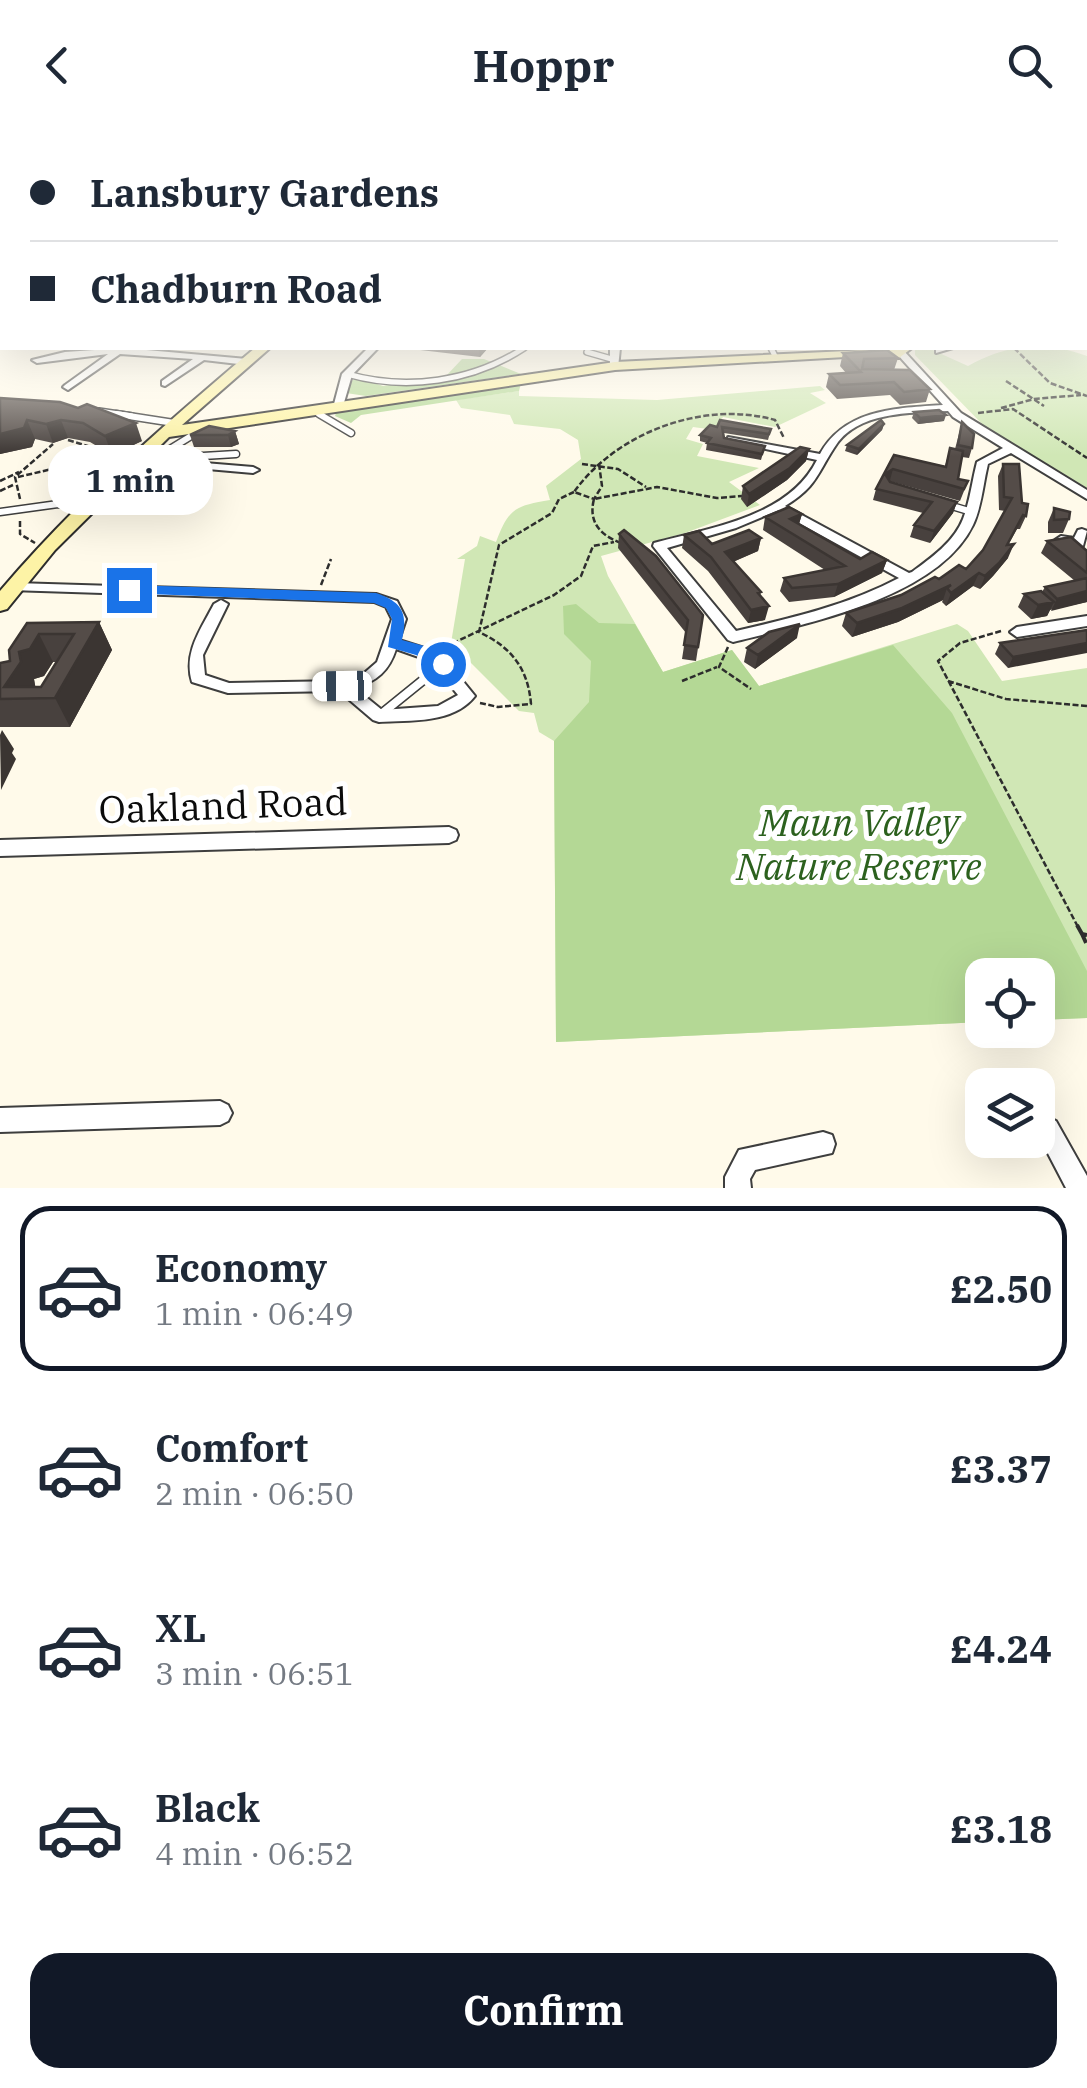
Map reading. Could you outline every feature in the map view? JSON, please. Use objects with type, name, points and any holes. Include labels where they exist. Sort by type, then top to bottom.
[{"type":"main road","points":[[0,604],[85,506],[252,357]]},
{"type":"main road","points":[[169,435],[200,427],[237,426],[309,408],[615,363],[704,357]]},
{"type":"main road","points":[[192,408],[237,426]]},
{"type":"street","points":[[37,360],[50,357]]},
{"type":"street","points":[[68,387],[108,357]]},
{"type":"street","points":[[339,404],[347,374],[364,357]]},
{"type":"street","points":[[615,357],[615,363]]},
{"type":"street","points":[[902,357],[952,411],[1087,495]]},
{"type":"street","points":[[166,384],[201,358],[247,362]]},
{"type":"street","points":[[952,411],[916,410],[861,421],[844,429],[816,477],[773,506],[725,527],[659,546],[733,637],[799,621],[872,596],[908,578],[960,535],[972,512],[983,462],[1010,449]]},
{"type":"street","points":[[728,438],[824,458]]},
{"type":"street","points":[[138,455],[253,470]]},
{"type":"street","points":[[773,506],[877,554],[908,578]]},
{"type":"street","points":[[1061,540],[1084,538]]},
{"type":"street","points":[[15,587],[248,592],[376,598],[392,604],[400,619],[394,643],[384,664],[367,679],[342,686],[228,688],[197,678],[196,656],[221,604],[248,592]]},
{"type":"street","points":[[205,592],[221,604]]},
{"type":"street","points":[[1022,627],[1087,621]]},
{"type":"street","points":[[342,686],[379,716],[459,705],[466,696],[437,660],[394,643]]},
{"type":"street","name":"Oakland Road","points":[[0,848],[449,835]]},
{"type":"street","points":[[0,1120],[220,1113]]},
{"type":"street","points":[[1055,1143],[1080,1188]]},
{"type":"street","points":[[738,1188],[738,1177],[748,1159],[823,1144]]},
{"type":"lane","points":[[347,374],[386,384],[496,366],[509,357]]},
{"type":"lane","points":[[600,357],[615,363]]},
{"type":"lane","points":[[907,376],[922,376]]},
{"type":"lane","points":[[309,408],[351,433]]},
{"type":"lane","points":[[87,410],[169,435],[218,458],[236,454]]},
{"type":"lane","points":[[938,502],[972,512]]},
{"type":"lane","points":[[0,524],[3,512],[58,504],[85,506]]},
{"type":"lane","points":[[379,716],[437,660]]},
{"type":"path","points":[[1024,357],[1050,383],[1085,396]]},
{"type":"path","points":[[1006,381],[1044,406]]},
{"type":"path","points":[[995,410],[1034,399],[1085,396]]},
{"type":"path","points":[[952,411],[1012,409],[1087,458]]},
{"type":"path","points":[[479,632],[499,544],[552,513],[553,505],[561,497],[574,492],[622,446],[688,419],[725,412],[775,420],[794,452]]},
{"type":"path","points":[[68,440],[98,450],[109,465],[105,474]]},
{"type":"path","points":[[15,477],[104,456]]},
{"type":"path","points":[[582,464],[618,468],[647,488]]},
{"type":"path","points":[[599,464],[602,486],[589,510],[600,533],[615,542],[659,546]]},
{"type":"path","points":[[0,480],[25,470]]},
{"type":"path","points":[[0,491],[14,484]]},
{"type":"path","points":[[574,492],[594,498],[647,488],[718,498],[746,495],[773,506]]},
{"type":"path","points":[[437,660],[479,632],[554,595],[581,576],[594,546],[615,542]]},
{"type":"path","points":[[317,595],[330,558]]},
{"type":"path","points":[[1022,627],[960,643],[938,661],[1087,945]]},
{"type":"path","points":[[463,700],[498,707],[530,704],[530,684],[520,660],[502,642],[479,632]]},
{"type":"path","points":[[682,682],[719,667],[733,637]]},
{"type":"path","points":[[719,667],[751,689]]},
{"type":"path","points":[[947,681],[1006,699],[1087,706]]},
{"type":"path","points":[[960,700],[970,688]]},
{"type":"green space","points":[[917,357],[949,357],[968,366],[987,357],[1087,357],[1087,488],[983,425]]},
{"type":"green space","points":[[462,359],[484,359],[521,374],[366,396],[346,393],[349,383],[357,377],[383,386],[446,376]]},
{"type":"green space","points":[[521,383],[519,391],[361,415],[351,423],[335,416],[337,410]]},
{"type":"green space","name":"Maun Valley Nature Reserve","points":[[820,386],[825,390],[810,393],[826,403],[775,427],[723,417],[715,430],[693,427],[686,439],[703,444],[697,456],[759,468],[729,482],[760,505],[685,533],[601,556],[608,576],[663,672],[732,650],[759,686],[957,624],[968,631],[1002,681],[1087,668],[1087,1018],[1055,1019],[1055,958],[965,958],[965,1023],[556,1042],[554,741],[539,732],[534,713],[519,711],[451,643],[465,559],[457,559],[477,546],[480,536],[496,542],[515,510],[550,500],[546,486],[581,459],[578,440],[560,429],[514,424],[510,415],[461,408],[456,400],[519,391],[519,396],[657,400]]},
{"type":"green space","name":"Maun Valley Nature Reserve","points":[[576,604],[599,623],[635,624],[663,672],[732,650],[759,686],[893,645],[952,713],[1087,971],[1087,1018],[1055,1019],[1055,958],[965,958],[965,1023],[556,1042],[554,741],[589,702],[591,661],[564,634],[563,606]]},
{"type":"building","points":[[847,357],[897,357],[864,359],[862,369],[910,370],[930,389],[904,392],[894,382],[840,385],[829,374],[861,372]]},
{"type":"building","points":[[0,398],[60,402],[78,408],[87,404],[136,423],[105,436],[83,423],[27,420],[24,428],[0,434]]},
{"type":"building","points":[[939,410],[946,415],[920,418],[914,412]]},
{"type":"building","points":[[720,420],[771,429],[769,434],[722,427],[724,438],[765,446],[762,454],[707,443],[711,438],[700,435],[710,425],[717,427]]},
{"type":"building","points":[[881,420],[884,424],[859,449],[847,445]]},
{"type":"building","points":[[962,422],[974,434],[972,448],[958,445]]},
{"type":"building","points":[[209,426],[235,431],[228,435],[190,435]]},
{"type":"building","points":[[800,447],[809,449],[790,468],[749,494],[743,486]]},
{"type":"building","points":[[950,448],[963,451],[958,479],[968,481],[964,489],[893,469],[885,474],[890,482],[957,502],[934,531],[914,525],[932,502],[876,489],[894,455],[946,467]]},
{"type":"building","points":[[1003,464],[1019,464],[1022,503],[1028,504],[1026,516],[1023,515],[1007,545],[1014,544],[999,563],[985,576],[979,573],[951,593],[947,588],[951,585],[857,623],[846,613],[901,595],[935,577],[939,579],[959,565],[966,569],[983,550],[1012,498],[1004,497]]},
{"type":"building","points":[[789,507],[802,514],[790,519],[860,559],[872,552],[887,560],[838,584],[792,588],[784,578],[845,566],[765,517]]},
{"type":"building","points":[[1054,508],[1070,512],[1069,519],[1054,520]]},
{"type":"building","points":[[624,530],[656,556],[703,615],[698,647],[684,645],[688,620],[619,534]]},
{"type":"building","points":[[749,530],[761,538],[725,552],[769,606],[751,610],[711,557],[684,535],[699,531],[712,544]]},
{"type":"building","points":[[1071,537],[1087,551],[1087,573],[1047,541]]},
{"type":"building","points":[[1087,578],[1087,591],[1057,599],[1045,587]]},
{"type":"building","points":[[1041,591],[1054,602],[1038,605],[1024,594]]},
{"type":"building","points":[[99,622],[55,698],[0,699],[0,663],[10,661],[9,650],[27,623]],"holes":[[[39,634],[74,634],[41,687],[4,687],[21,662],[19,652],[30,649]]]},
{"type":"building","points":[[800,624],[758,655],[747,648],[769,632]]},
{"type":"building","points":[[1087,630],[1087,643],[1013,657],[1000,643]]},
{"type":"route","points":[[129,590],[376,598],[392,604],[400,619],[394,643],[422,651],[443,664]]}]
